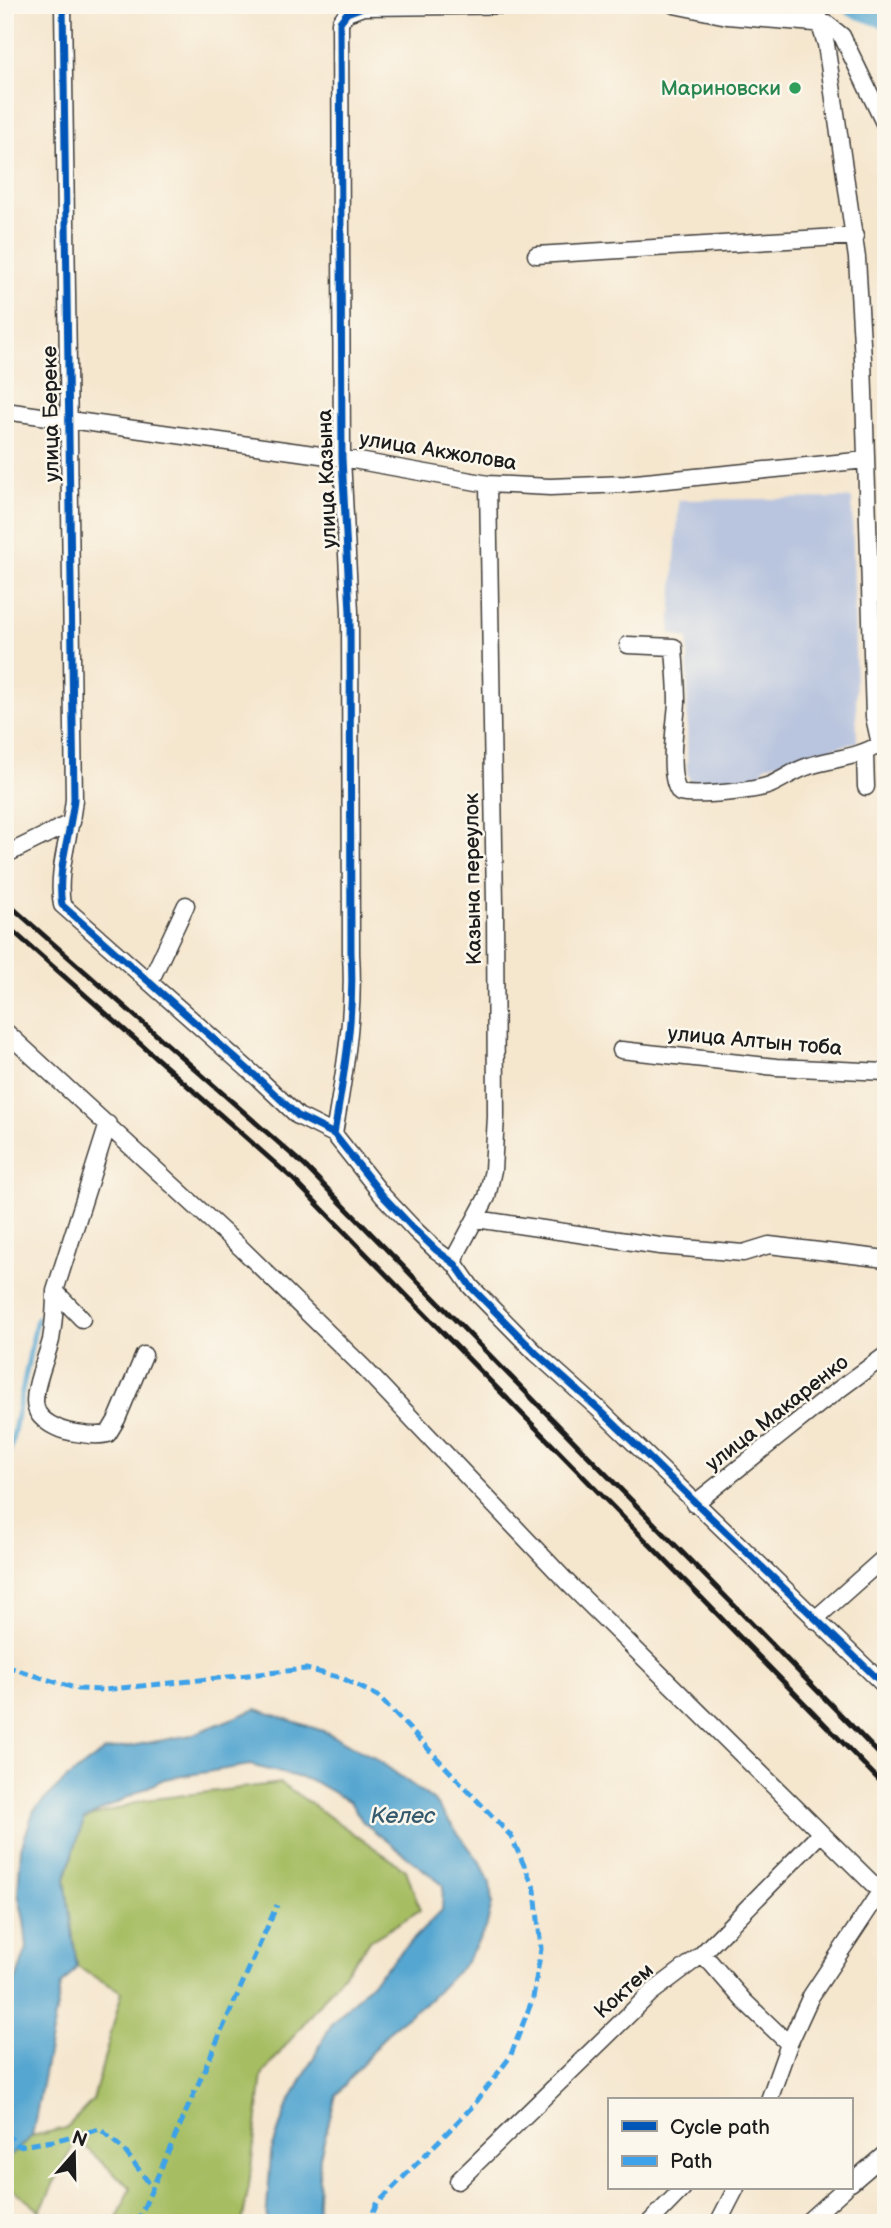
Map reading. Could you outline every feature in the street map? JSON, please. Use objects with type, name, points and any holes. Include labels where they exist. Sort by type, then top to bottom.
[{"type":"street","name":"улица Береке","points":[[63,5],[74,799],[61,881],[62,905],[150,982]]},
{"type":"street","name":"улица Казына","points":[[334,1134],[353,994],[350,612],[342,457],[340,22],[347,13],[363,8],[534,5]]},
{"type":"street","points":[[674,5],[727,16],[819,14]]},
{"type":"street","points":[[819,14],[842,36],[886,127]]},
{"type":"street","points":[[628,645],[674,647],[677,699],[674,770],[677,790],[680,793],[757,788],[810,765],[865,754],[883,747],[874,717],[863,360],[855,236],[827,44],[819,14]]},
{"type":"street","points":[[536,255],[855,236]]},
{"type":"street","name":"улица Акжолова","points":[[5,411],[342,457],[488,484],[550,487],[626,484],[866,460]]},
{"type":"street","name":"Казына переулок","points":[[455,1264],[465,1236],[487,1197],[493,1170],[496,1116],[488,484]]},
{"type":"street","points":[[865,754],[866,787]]},
{"type":"street","points":[[5,855],[72,822]]},
{"type":"street","points":[[186,905],[150,982],[298,1116],[334,1134],[383,1196],[436,1250],[455,1264],[471,1287],[513,1330],[628,1437],[694,1504],[886,1687]]},
{"type":"street","points":[[5,1031],[241,1248],[363,1367],[567,1582],[883,1894],[811,1996],[789,2044],[770,2098]]},
{"type":"street","name":"улица Алтын тоба","points":[[621,1050],[776,1067],[886,1072]]},
{"type":"street","points":[[108,1124],[55,1291],[55,1314],[35,1405],[37,1413],[44,1420],[65,1431],[99,1436],[108,1434],[144,1355]]},
{"type":"street","points":[[477,1219],[660,1246],[743,1253],[769,1245],[886,1259]]},
{"type":"street","points":[[55,1291],[82,1319]]},
{"type":"street","name":"улица Макаренко","points":[[694,1504],[822,1402],[886,1355]]},
{"type":"street","points":[[814,1620],[886,1556]]},
{"type":"street","name":"Коктем","points":[[458,2181],[651,1993],[700,1956],[820,1834]]},
{"type":"street","points":[[700,1956],[710,1962],[744,2001],[789,2044]]},
{"type":"street","points":[[852,2181],[886,2153]]},
{"type":"street","points":[[649,2223],[681,2190]]},
{"type":"street","points":[[718,2223],[735,2190]]},
{"type":"street","points":[[806,2223],[843,2190]]},
{"type":"shaded area","points":[[852,498],[857,742],[765,766],[757,781],[692,786],[687,772],[688,639],[670,633],[679,500]]},
{"type":"green space","points":[[281,1783],[406,1870],[420,1910],[370,1941],[262,2075],[242,2223],[115,2223],[131,2188],[76,2139],[40,2211],[5,2183],[5,2161],[32,2136],[66,2128],[93,2100],[122,1992],[77,1967],[65,1879],[84,1819],[145,1800]]},
{"type":"water","name":"Келес","points":[[256,1709],[326,1732],[375,1758],[433,1800],[482,1865],[490,1883],[492,1904],[486,1928],[466,1962],[431,1998],[389,2031],[336,2095],[320,2156],[317,2223],[266,2223],[271,2153],[285,2111],[332,2023],[442,1910],[443,1885],[363,1822],[350,1802],[313,1781],[250,1765],[164,1779],[84,1819],[65,1879],[77,1967],[61,1986],[32,2136],[5,2161],[5,2018],[27,1948],[18,1893],[21,1848],[34,1810],[64,1781],[104,1751],[191,1735]]},
{"type":"waterway","points":[[850,5],[886,20]]},
{"type":"waterway","points":[[5,1475],[37,1318]]},
{"type":"railway","points":[[5,901],[306,1167],[886,1761]]},
{"type":"railway","points":[[5,924],[294,1180],[886,1787]]},
{"type":"marked path","points":[[5,1666],[78,1689],[103,1690],[306,1669],[342,1678],[378,1696],[511,1836],[535,1890],[541,1949],[533,1998],[510,2057],[473,2106],[377,2204],[368,2223]]},
{"type":"marked path","points":[[137,2223],[277,1905]]},
{"type":"marked path","points":[[5,2133],[19,2146],[100,2129],[124,2150],[152,2187]]},
{"type":"cycle path","points":[[63,5],[74,799],[62,865],[62,905],[298,1116],[334,1134],[383,1196],[436,1250],[455,1264],[471,1287],[536,1353],[603,1413],[886,1687]]},
{"type":"cycle path","points":[[334,1134],[348,1044],[352,977],[350,612],[342,458],[340,22],[347,13],[363,7],[534,5]]},
{"type":"place","name":"Мариновски","points":[[795,88]]}]
